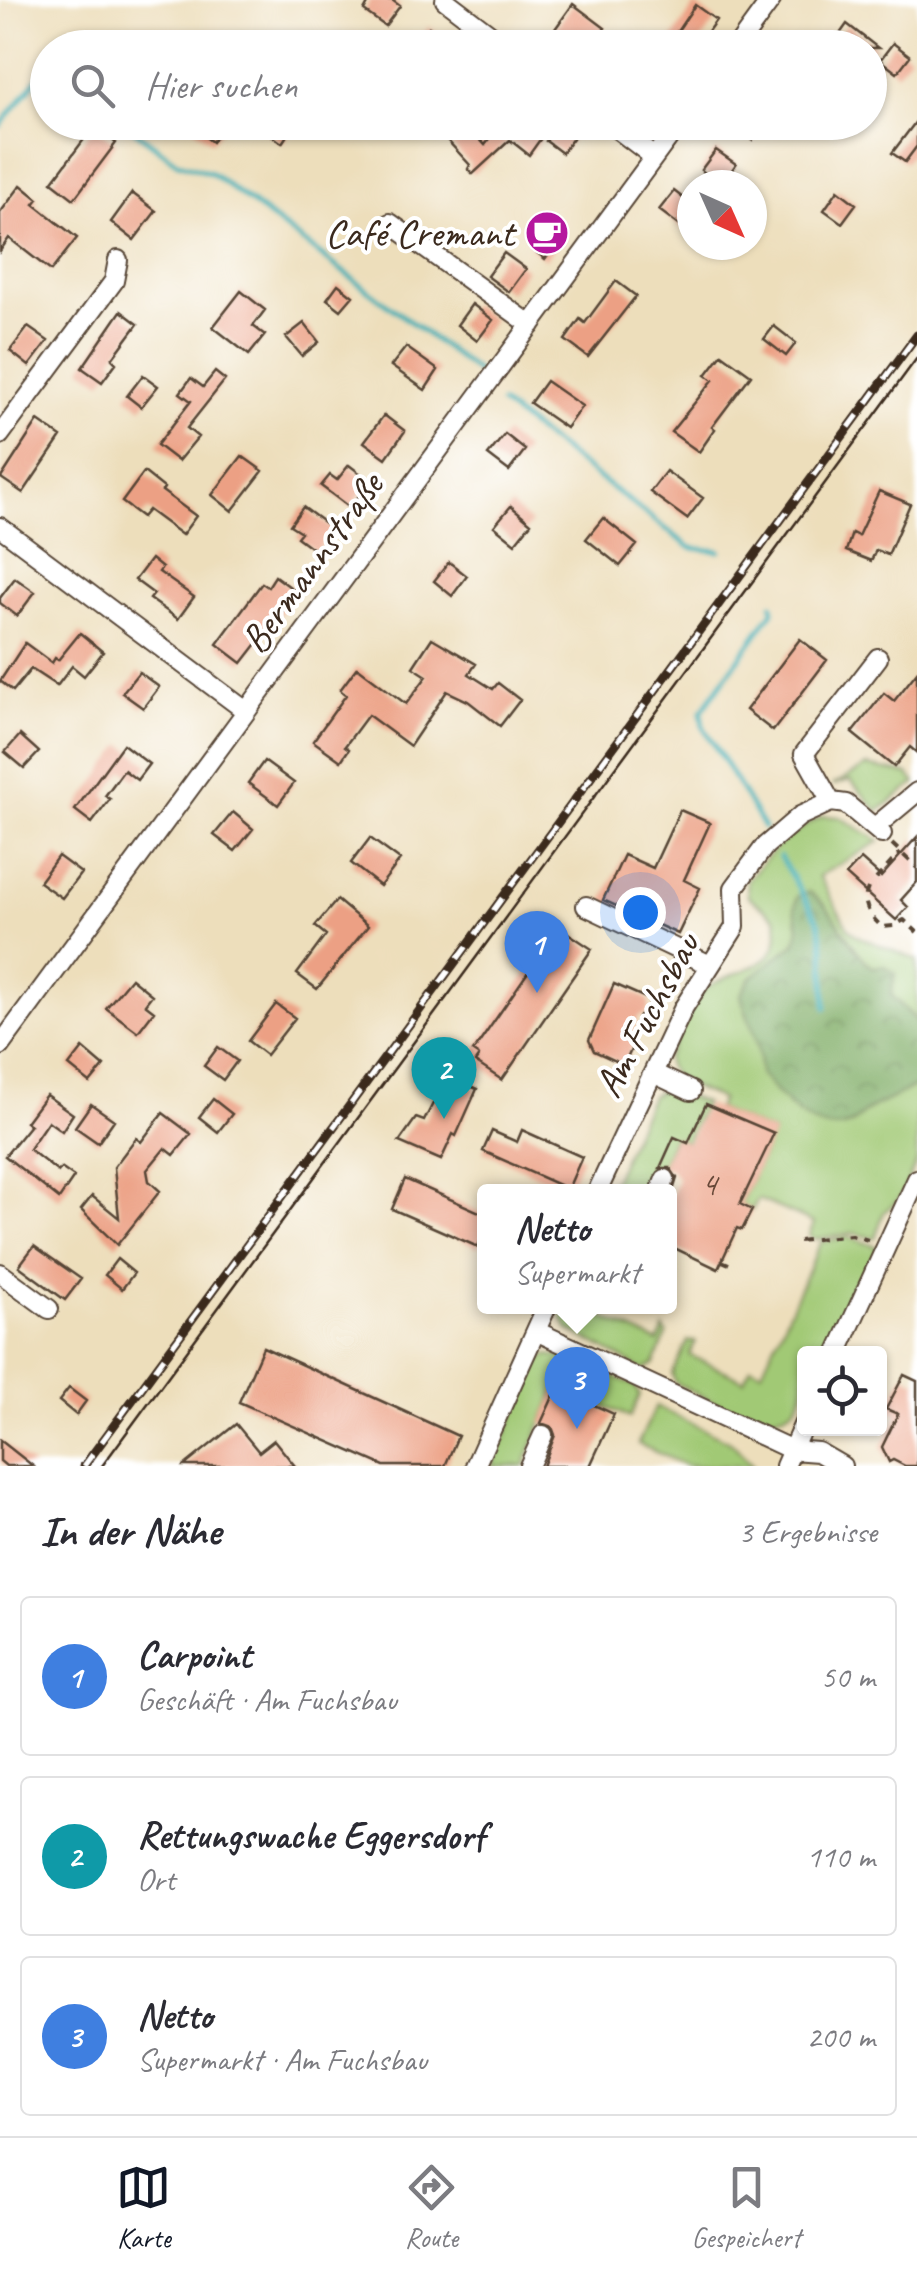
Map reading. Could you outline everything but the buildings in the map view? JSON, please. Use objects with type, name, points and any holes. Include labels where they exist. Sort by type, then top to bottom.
[{"type":"street","points":[[445,0],[484,30]]},
{"type":"street","points":[[750,30],[772,0]]},
{"type":"street","points":[[632,140],[654,157]]},
{"type":"street","name":"Bermannstraße","points":[[0,1046],[667,140]]},
{"type":"street","points":[[390,223],[531,325]]},
{"type":"street","points":[[0,435],[114,281],[118,260]]},
{"type":"street","points":[[0,527],[246,710]]},
{"type":"street","points":[[878,658],[804,754],[831,802],[846,804],[879,830],[917,792]]},
{"type":"street","name":"Am Fuchsbau","points":[[601,1184],[684,1007],[736,927],[734,888],[765,846],[800,816],[831,802]]},
{"type":"street","points":[[586,906],[710,965]]},
{"type":"street","points":[[653,1073],[691,1091]]},
{"type":"street","points":[[841,1346],[917,1180]]},
{"type":"street","points":[[0,1273],[49,1308]]},
{"type":"street","points":[[474,1466],[543,1314]]},
{"type":"street","points":[[536,1331],[808,1466]]},
{"type":"street","points":[[529,1466],[543,1435]]},
{"type":"street","points":[[788,1458],[818,1452],[842,1466]]},
{"type":"path","points":[[876,879],[900,853],[917,868]]},
{"type":"path","points":[[868,888],[868,914],[882,927],[904,920],[917,932]]},
{"type":"path","points":[[799,1241],[851,1235],[878,1244]]},
{"type":"path","points":[[722,1261],[729,1264]]},
{"type":"green space","points":[[867,766],[908,774],[916,783],[878,811],[850,780],[833,785]]},
{"type":"green space","points":[[823,816],[839,817],[880,841],[819,876],[848,928],[857,936],[917,960],[917,1161],[900,1199],[884,1212],[875,1238],[852,1233],[815,1239],[809,1236],[814,1223],[758,1199],[752,1210],[740,1204],[773,1133],[717,1109],[721,1099],[680,1080],[666,1059],[700,994],[756,965],[774,948],[778,935],[776,918],[748,896],[747,881],[781,844]]},
{"type":"green space","points":[[809,892],[828,909],[872,967],[884,966],[895,973],[891,995],[917,1021],[917,1085],[868,1110],[850,1125],[836,1128],[823,1126],[799,1113],[760,1074],[757,1042],[741,995],[751,977],[796,943],[797,897]]},
{"type":"green space","points":[[666,1088],[704,1103],[686,1142],[673,1137],[654,1181],[656,1184],[612,1184],[651,1096]]},
{"type":"green space","points":[[849,1237],[878,1247],[826,1346],[797,1346],[797,1404],[784,1414],[748,1413],[676,1383],[672,1374],[688,1341],[695,1342],[689,1355],[744,1380],[751,1367],[762,1371],[821,1242]]},
{"type":"green space","points":[[563,1314],[598,1314],[658,1342],[664,1329],[667,1334],[654,1364],[643,1370],[568,1329]]},
{"type":"green space","points":[[547,1355],[560,1356],[634,1385],[640,1395],[630,1417],[557,1386],[524,1466],[492,1466],[538,1362]]},
{"type":"green space","points":[[656,1406],[732,1443],[753,1466],[686,1466],[638,1444]]},
{"type":"waterway","points":[[0,126],[30,88]]},
{"type":"waterway","points":[[147,140],[178,163],[211,173],[479,373]]},
{"type":"waterway","points":[[501,404],[691,548],[720,551]]},
{"type":"waterway","points":[[764,828],[703,726],[701,712],[773,611],[772,604]]},
{"type":"waterway","points":[[780,857],[819,922],[826,1008]]},
{"type":"tram line","points":[[102,1466],[917,358]]},
{"type":"railway","points":[[84,1466],[917,335]]},
{"type":"place","name":"Café Cremant","points":[[547,233]]},
{"type":"place","name":"Carpoint","points":[[537,993]]},
{"type":"place","name":"Rettungswache Eggersdorf","points":[[444,1119]]},
{"type":"place","name":"Netto","points":[[577,1429]]}]
